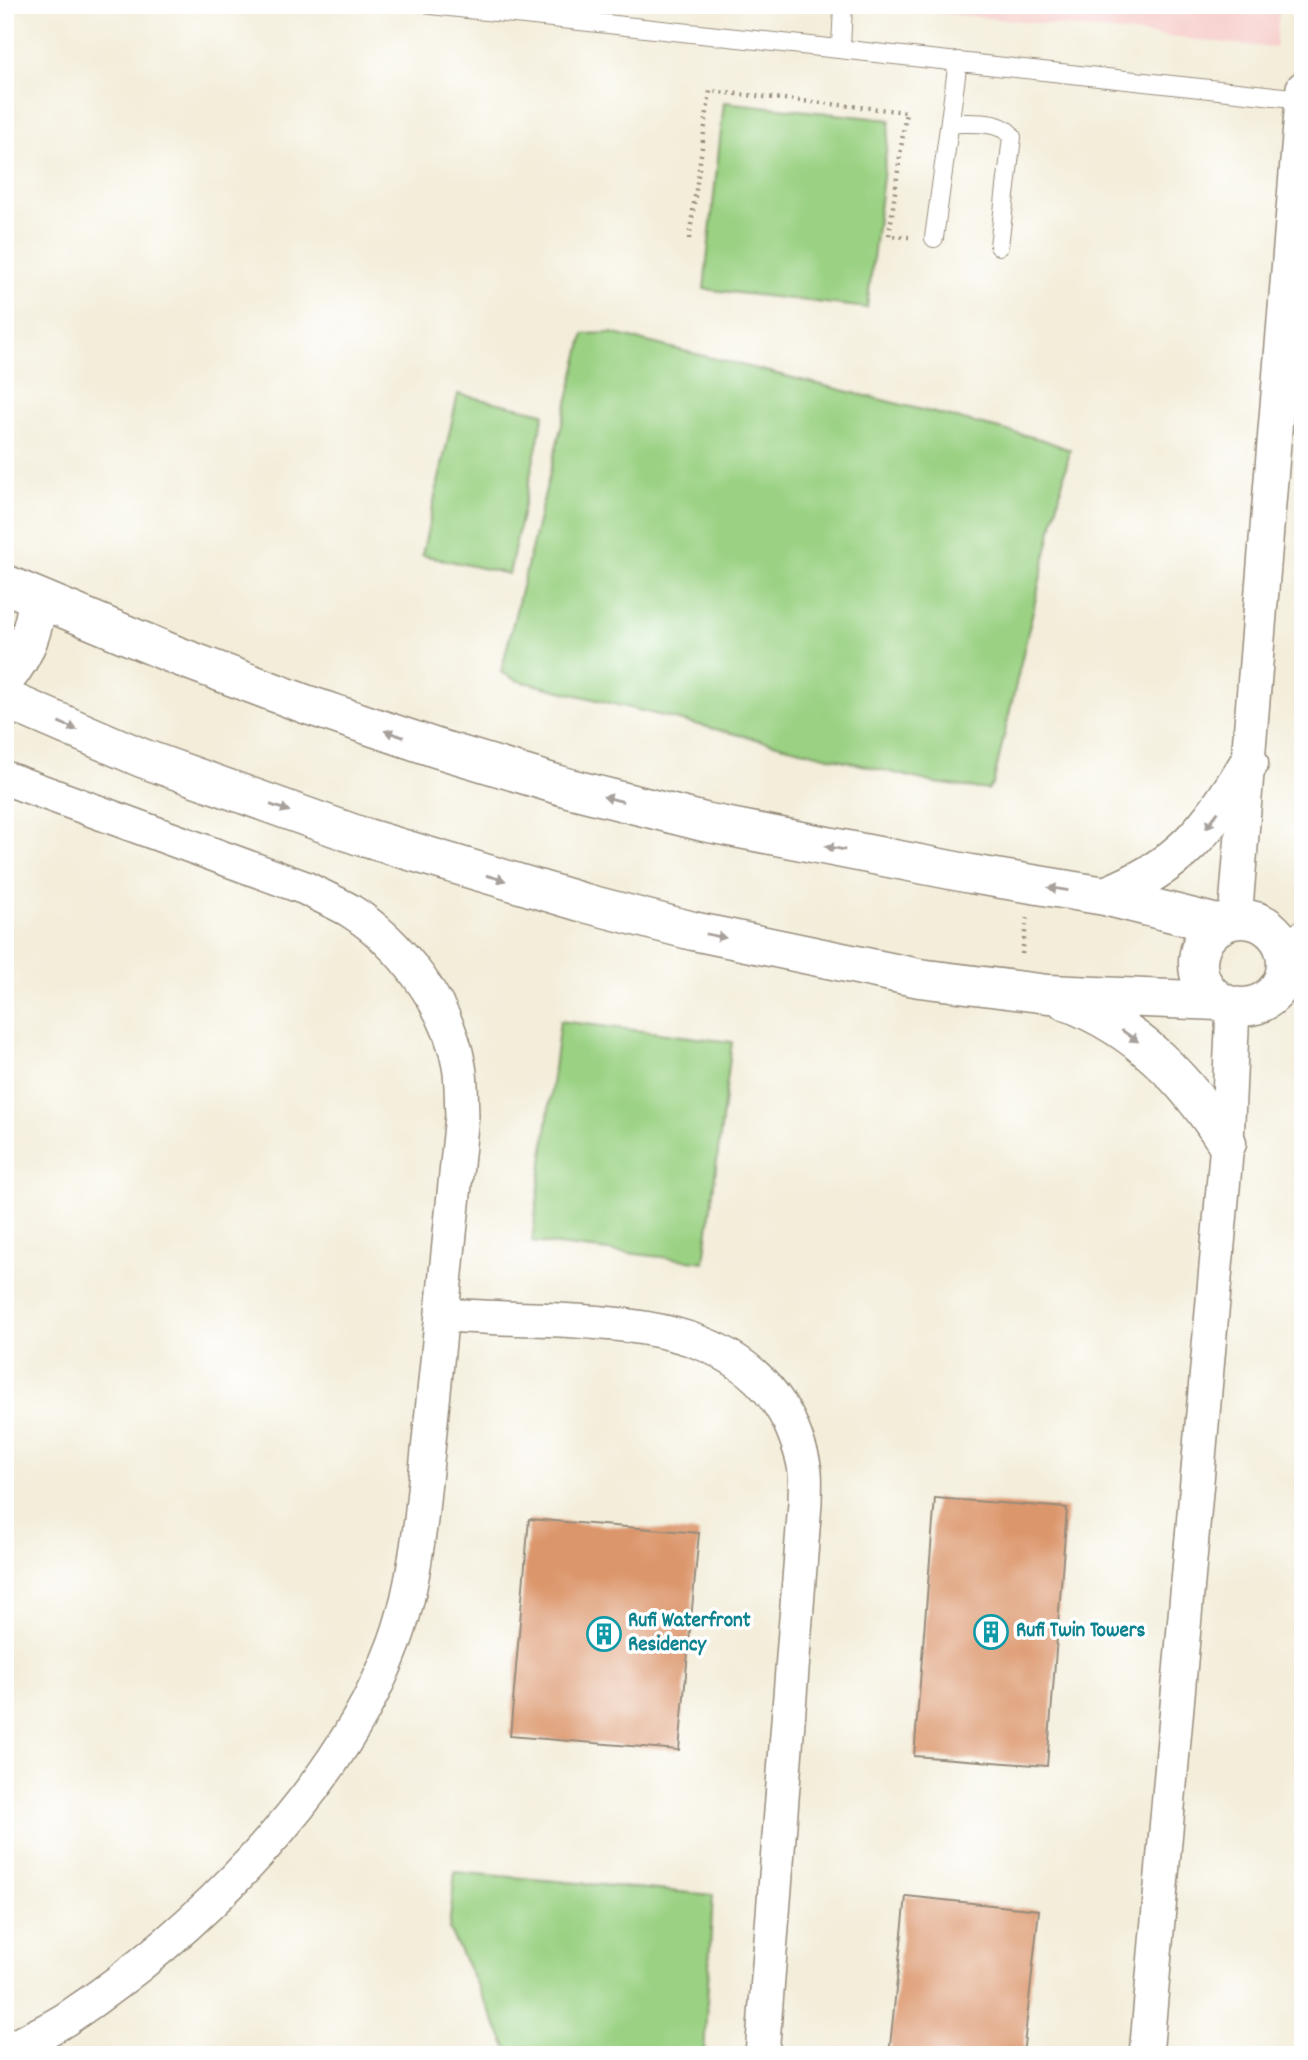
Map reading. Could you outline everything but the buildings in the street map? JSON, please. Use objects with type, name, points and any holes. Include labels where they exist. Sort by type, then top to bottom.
[{"type":"street","points":[[1228,922],[1249,763],[1302,93]]},
{"type":"street","points":[[5,678],[20,660],[30,641],[22,591]]},
{"type":"street","points":[[5,699],[142,758],[239,794],[470,871],[692,931],[919,978],[1032,992],[1246,1007],[1258,1004],[1291,985],[1284,975],[1294,933],[1251,920],[1228,922],[1105,896],[971,874],[704,822],[569,788],[436,748],[305,704],[175,655],[22,591]]},
{"type":"street","points":[[1105,896],[1136,884],[1164,867],[1190,846],[1212,821],[1249,763]]},
{"type":"street","points":[[5,778],[305,888],[349,910],[387,940],[419,977],[444,1019],[459,1065],[462,1115],[421,1520],[412,1583],[394,1644],[368,1703],[334,1757],[289,1818],[230,1884],[184,1928],[126,1976],[64,2020],[5,2051]]},
{"type":"street","points":[[1226,1004],[1207,991],[1200,978],[1197,962],[1200,947],[1209,934],[1228,922]]},
{"type":"street","points":[[1032,992],[1110,1022],[1138,1041],[1188,1087],[1227,1143]]},
{"type":"street","points":[[1146,2055],[1227,1143],[1226,1004]]},
{"type":"street","points":[[442,1315],[634,1325],[671,1332],[707,1344],[735,1360],[761,1381],[782,1407],[797,1438],[805,1470],[806,1503],[762,2055]]},
{"type":"lane","points":[[431,5],[958,61],[1302,93]]},
{"type":"lane","points":[[841,48],[844,5]]},
{"type":"lane","points":[[934,238],[958,61]]},
{"type":"lane","points":[[950,124],[999,126],[1009,131],[1012,137],[999,246]]},
{"type":"path","points":[[689,239],[710,91],[906,111],[889,236],[934,238]]},
{"type":"path","points":[[1032,884],[1032,992]]},
{"type":"shaded area","points":[[864,5],[1280,5],[1275,48]]},
{"type":"green space","points":[[724,102],[890,120],[867,308],[704,289]]},
{"type":"green space","points":[[611,333],[1044,440],[1070,450],[993,784],[988,790],[935,783],[516,680],[501,672],[584,334]]},
{"type":"green space","points":[[458,394],[544,413],[509,574],[422,555]]},
{"type":"green space","points":[[560,1021],[732,1042],[704,1262],[532,1242]]},
{"type":"green space","points":[[455,1872],[713,1895],[704,2055],[511,2055],[449,1929]]},
{"type":"place","name":"Rufi Twin Towers","points":[[991,1632]]},
{"type":"place","name":"Rufi Waterfront Residency","points":[[604,1634]]}]
